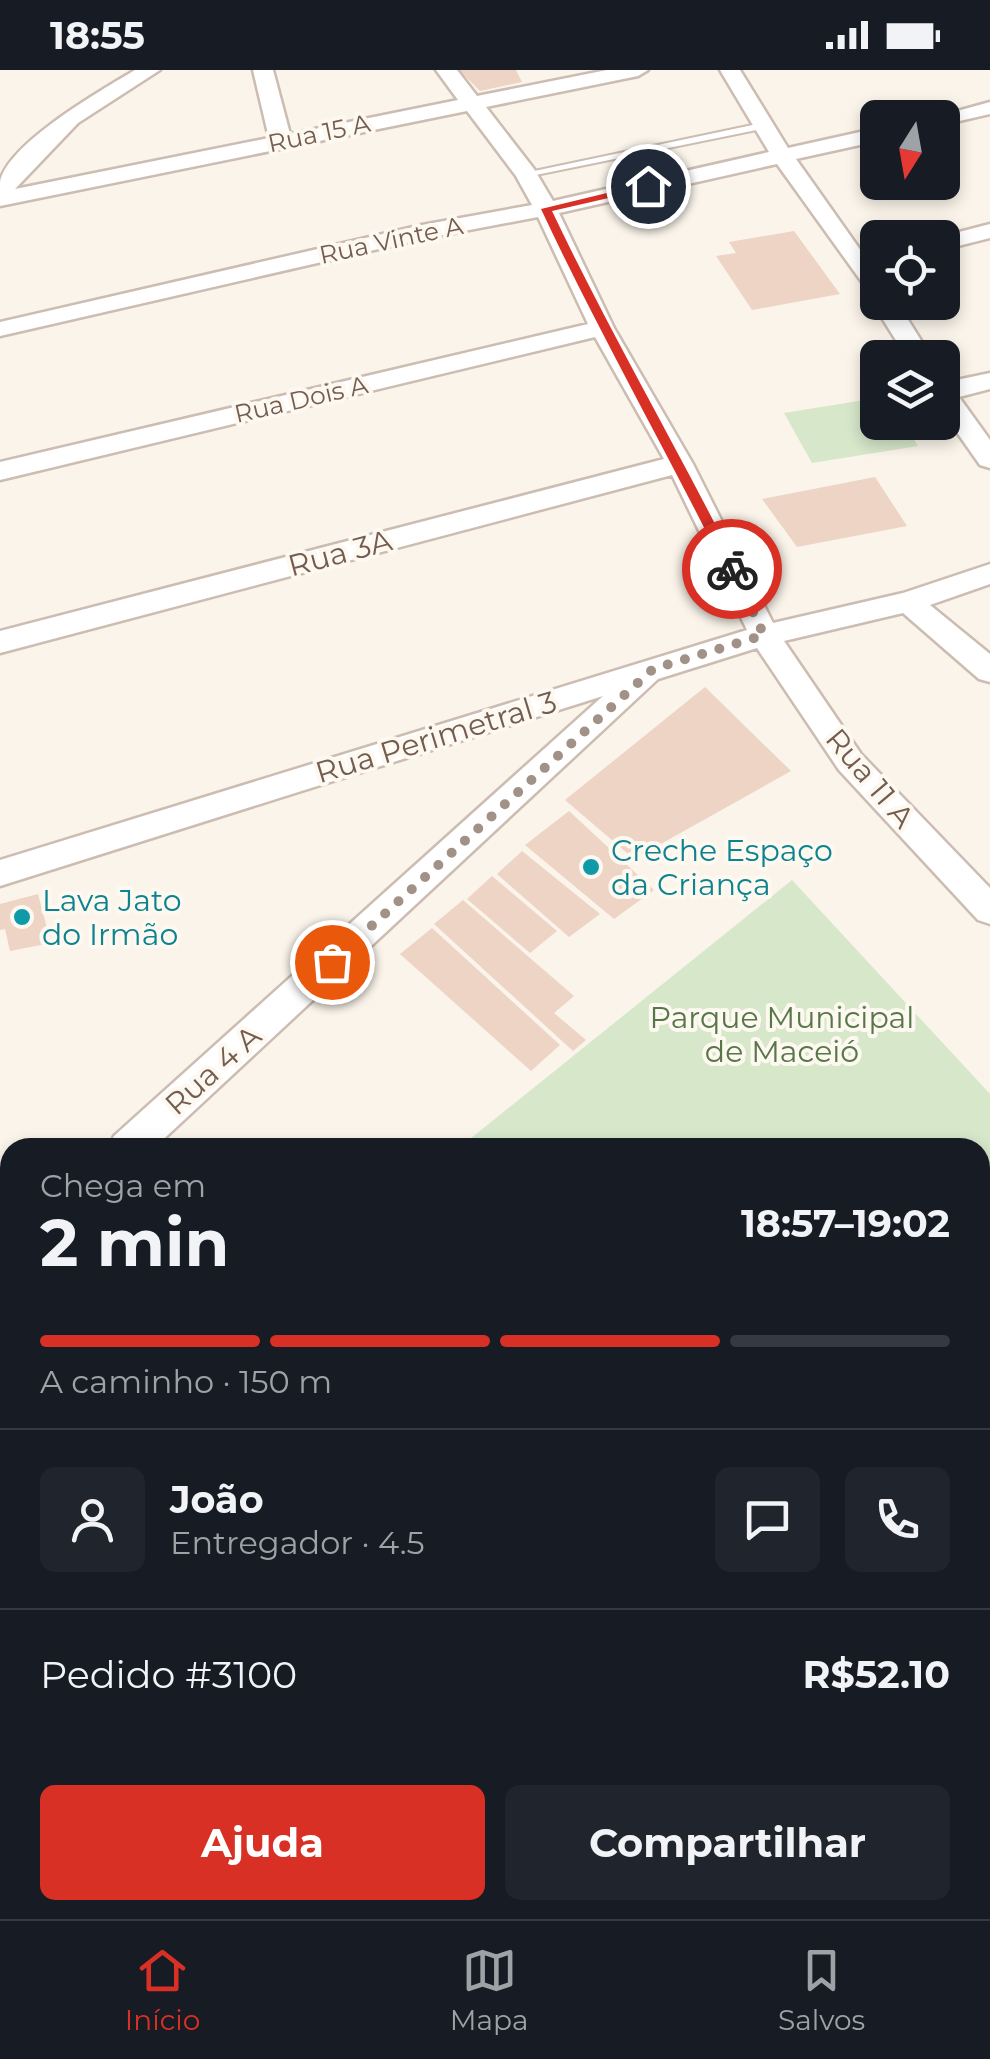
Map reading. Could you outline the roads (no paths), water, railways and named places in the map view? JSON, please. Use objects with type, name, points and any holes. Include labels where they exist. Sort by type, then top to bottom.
[{"type":"street","points":[[0,196],[30,156],[70,118],[150,70]]},
{"type":"street","points":[[262,70],[281,141]]},
{"type":"street","name":"Rua 11 A","points":[[446,70],[474,101],[546,209],[602,328],[680,464],[764,635],[850,762],[990,910]]},
{"type":"street","name":"Rua 15 A","points":[[0,196],[638,70]]},
{"type":"street","points":[[730,70],[762,126],[860,251]]},
{"type":"street","points":[[960,115],[990,108]]},
{"type":"street","name":"Rua Vinte A","points":[[0,329],[422,232],[546,209],[860,138]]},
{"type":"street","points":[[960,239],[990,232]]},
{"type":"street","name":"Rua Dois A","points":[[0,471],[602,328]]},
{"type":"street","points":[[960,388],[990,381]]},
{"type":"street","points":[[960,416],[990,459]]},
{"type":"street","name":"Rua 3A","points":[[0,642],[680,464]]},
{"type":"street","name":"Rua Perimetral 3","points":[[0,874],[764,635],[908,602],[990,574]]},
{"type":"street","points":[[908,602],[990,671]]},
{"type":"street","name":"Rua 4 A","points":[[139,1138],[653,669]]},
{"type":"lane","points":[[526,174],[762,126]]},
{"type":"place","name":"Creche Espaço da Criança","points":[[591,867]]},
{"type":"place","name":"Lava Jato do Irmão","points":[[22,917]]},
{"type":"park label","name":"Parque Municipal de Maceió","points":[[782,1034]]}]
